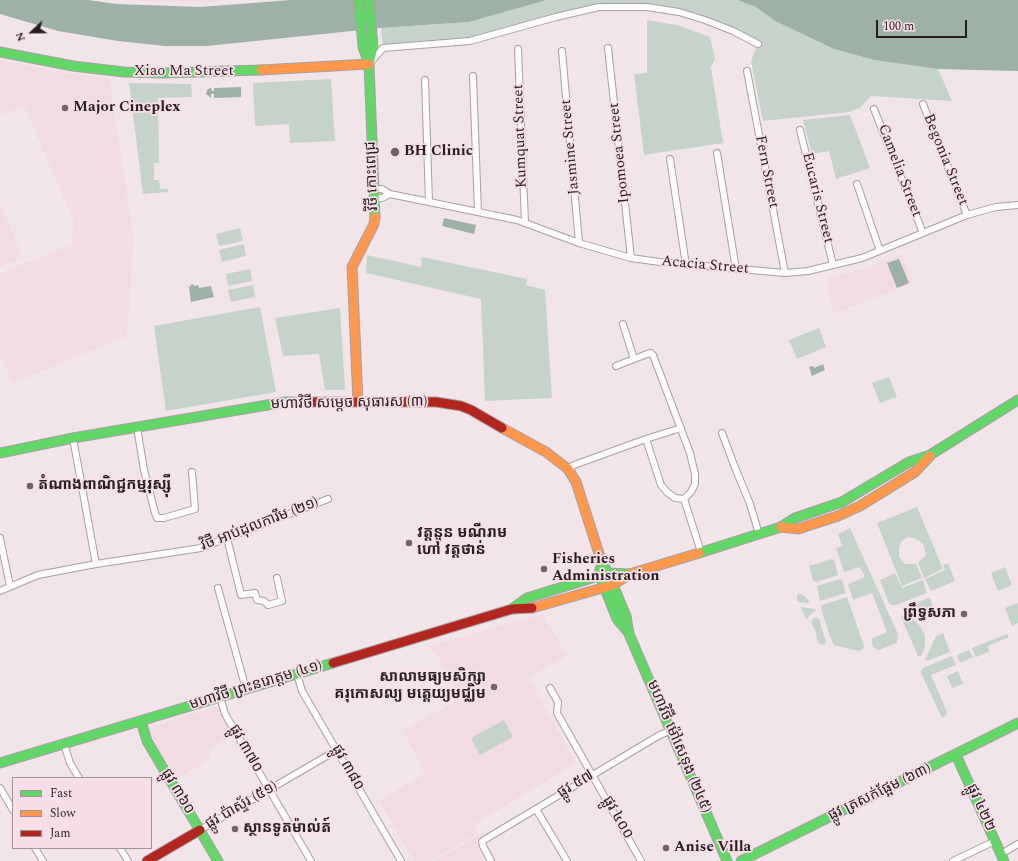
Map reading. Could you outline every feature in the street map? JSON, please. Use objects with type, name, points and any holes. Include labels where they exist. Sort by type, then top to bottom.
[{"type":"main road","name":"វិថី កោះពេជ្រ","points":[[358,402],[352,267],[374,224],[375,214],[369,64],[363,47],[359,0]]},
{"type":"main road","name":"វិថី កោះពេជ្រ","points":[[369,0],[374,46],[369,64]]},
{"type":"main road","name":"Xiao Ma Street","points":[[0,52],[73,66],[124,72],[165,74],[369,64]]},
{"type":"main road","name":"មហាវិថី ព្រះនរោត្តម (៤១)","points":[[0,763],[512,609],[530,609],[608,586],[630,574],[781,527],[798,529],[838,516],[853,509],[916,472],[930,456],[1018,400]]},
{"type":"main road","name":"មហាវិថី សម្តេច សុធារស (៣)","points":[[0,453],[73,438],[285,402],[436,402],[461,406],[471,410],[546,452],[568,469],[578,487],[608,586]]},
{"type":"main road","name":"មហាវិថី ព្រះនរោត្តម (៤១)","points":[[512,609],[527,598],[604,574],[630,574]]},
{"type":"main road","name":"មហាវិថី ម៉ៅសេទុង (២៤៥)","points":[[608,586],[617,619],[629,634],[727,861]]},
{"type":"main road","name":"ផ្លូវ ៣៦០","points":[[141,721],[147,740],[218,861]]},
{"type":"main road","name":"ផ្លូវ ត្រសក់ផ្អែម (៦៣)","points":[[741,861],[1018,723]]},
{"type":"main road","name":"ផ្លូវ ៤២២","points":[[956,755],[1003,857]]},
{"type":"main road","name":"ផ្លូវ ប៉ាស្ទ័រ (៥១)","points":[[147,861],[200,830]]},
{"type":"street","points":[[369,64],[382,48],[470,41],[556,17],[600,7],[647,7],[679,12],[733,31],[758,44]]},
{"type":"street","name":"Ipomoea Street","points":[[608,48],[631,258]]},
{"type":"street","name":"Kumquat Street","points":[[518,49],[525,223]]},
{"type":"street","name":"Jasmine Street","points":[[562,51],[579,243]]},
{"type":"street","name":"Fern Street","points":[[746,71],[785,273]]},
{"type":"street","points":[[473,76],[478,212]]},
{"type":"street","points":[[425,80],[429,202]]},
{"type":"street","name":"Begonia Street","points":[[923,104],[967,215]]},
{"type":"street","name":"Camelia Street","points":[[874,109],[923,233]]},
{"type":"street","name":"Eucaris Street","points":[[800,130],[833,265]]},
{"type":"street","points":[[717,153],[736,269]]},
{"type":"street","points":[[670,159],[686,265]]},
{"type":"street","points":[[857,184],[880,251]]},
{"type":"street","name":"Acacia Street","points":[[375,194],[382,198],[390,194],[525,223],[579,243],[631,258],[686,265],[785,273],[808,271],[862,258],[967,215],[996,206],[1018,205]]},
{"type":"street","points":[[623,324],[634,359]]},
{"type":"street","points":[[616,366],[651,353],[653,355],[690,453],[695,474],[695,484],[684,499]]},
{"type":"street","points":[[137,427],[144,470],[157,518],[164,518],[195,509],[192,472]]},
{"type":"street","points":[[568,469],[580,463],[681,428]]},
{"type":"street","points":[[722,433],[750,504],[759,534]]},
{"type":"street","points":[[73,438],[96,564]]},
{"type":"street","points":[[646,440],[661,485],[675,498],[684,499]]},
{"type":"street","name":"វិថី អាប់ដុលការីម (២១)","points":[[0,591],[38,575],[96,564],[201,548],[328,499]]},
{"type":"street","points":[[684,499],[701,552]]},
{"type":"street","points":[[0,538],[10,586]]},
{"type":"street","points":[[227,538],[241,594],[256,593],[257,600],[264,601],[268,605],[282,601],[277,578]]},
{"type":"street","points":[[218,588],[246,689]]},
{"type":"street","name":"ផ្លូវ ៣៨០","points":[[297,674],[302,691],[401,861]]},
{"type":"street","name":"ផ្លូវ ៤០០","points":[[550,688],[558,702],[557,713],[641,861]]},
{"type":"street","name":"ផ្លូវ ៣៧០","points":[[220,697],[225,714],[311,861]]},
{"type":"street","name":"ផ្លូវ ៥៧","points":[[492,861],[483,846],[482,842],[484,840],[658,736],[671,730]]},
{"type":"street","points":[[64,744],[70,763],[78,777]]},
{"type":"street","name":"ផ្លូវ ប៉ាស្ទ័រ (៥១)","points":[[200,830],[336,750]]},
{"type":"street","points":[[0,788],[12,808]]},
{"type":"street","points":[[536,809],[567,861]]},
{"type":"street","points":[[953,861],[995,841]]},
{"type":"street","points":[[1003,857],[1018,844]]},
{"type":"street","points":[[36,849],[43,861]]},
{"type":"street","points":[[121,849],[128,861]]},
{"type":"shaded area","points":[[0,0],[88,0],[117,4],[200,7],[291,0],[547,0],[469,22],[381,28],[207,46],[165,46],[118,41],[58,31],[0,14]]},
{"type":"shaded area","points":[[118,0],[228,0],[200,2]]},
{"type":"shaded area","points":[[547,0],[737,0],[756,7],[775,21],[834,49],[874,60],[938,69],[952,101],[871,96],[860,108],[849,112],[763,121],[751,61],[758,43],[705,20],[647,7],[599,7],[470,41],[383,48],[381,28],[469,22]]},
{"type":"shaded area","points":[[737,0],[1018,0],[1018,71],[938,69],[874,60],[834,49],[775,21],[756,7]]},
{"type":"shaded area","points":[[647,20],[677,25],[710,37],[715,59],[711,67],[723,143],[644,155],[634,74],[647,73]]},
{"type":"shaded area","points":[[0,60],[73,74],[109,78],[134,240],[127,336],[13,383],[0,355],[0,274],[72,244],[73,219],[24,106],[0,116]]},
{"type":"shaded area","points":[[331,79],[335,141],[290,143],[289,124],[255,126],[253,83]]},
{"type":"shaded area","points":[[129,83],[191,84],[192,97],[158,98],[159,163],[154,163],[154,180],[159,180],[160,189],[168,189],[168,192],[143,194]]},
{"type":"shaded area","points":[[241,87],[241,97],[214,98],[214,94],[211,94],[211,98],[206,94],[207,90],[210,88],[214,91],[214,88]]},
{"type":"shaded area","points":[[850,115],[870,168],[836,179],[829,151],[812,154],[803,120]]},
{"type":"shaded area","points":[[0,204],[23,257],[0,267]]},
{"type":"shaded area","points":[[444,218],[476,225],[474,234],[442,226]]},
{"type":"shaded area","points":[[240,228],[243,241],[219,246],[216,234]]},
{"type":"shaded area","points":[[244,244],[246,256],[222,262],[219,250]]},
{"type":"shaded area","points":[[901,254],[913,283],[833,314],[828,291],[827,277],[850,273],[870,267]]},
{"type":"shaded area","points":[[367,255],[421,267],[422,257],[527,279],[526,285],[545,290],[552,398],[485,401],[481,299],[366,273]]},
{"type":"shaded area","points":[[899,259],[909,283],[897,288],[887,263]]},
{"type":"shaded area","points":[[250,269],[252,281],[228,286],[226,274]]},
{"type":"shaded area","points":[[192,284],[195,286],[198,285],[199,288],[211,286],[214,297],[191,302],[189,287]]},
{"type":"shaded area","points":[[253,285],[255,297],[231,302],[228,290]]},
{"type":"shaded area","points":[[260,307],[276,392],[166,411],[154,326]]},
{"type":"shaded area","points":[[340,308],[345,390],[325,390],[319,354],[283,356],[275,318]]},
{"type":"shaded area","points":[[819,328],[826,347],[797,359],[789,340]]},
{"type":"shaded area","points":[[823,364],[825,370],[812,376],[809,367],[813,366],[814,368]]},
{"type":"shaded area","points":[[889,377],[897,397],[880,403],[872,383]]},
{"type":"shaded area","points":[[917,507],[943,569],[924,578],[918,563],[926,555],[923,544],[918,540],[908,537],[900,544],[899,557],[905,564],[916,564],[922,578],[902,586],[877,523]]},
{"type":"shaded area","points":[[850,528],[898,634],[897,643],[879,650],[873,647],[871,639],[887,632],[872,593],[853,600],[848,584],[865,577],[860,567],[844,572],[836,548],[842,546],[838,534]]},
{"type":"shaded area","points":[[831,559],[834,560],[838,575],[816,582],[813,581],[809,566]]},
{"type":"shaded area","points":[[948,563],[955,581],[931,591],[925,579],[945,570],[943,565]]},
{"type":"shaded area","points":[[1005,567],[1012,585],[998,591],[991,573]]},
{"type":"shaded area","points":[[895,573],[902,588],[923,580],[927,593],[896,605],[892,605],[889,603],[880,580]]},
{"type":"shaded area","points":[[840,579],[842,580],[846,593],[820,601],[817,586]]},
{"type":"shaded area","points":[[798,593],[803,595],[810,602],[798,602]]},
{"type":"shaded area","points":[[847,597],[864,646],[863,649],[858,651],[834,645],[821,608],[822,605]]},
{"type":"shaded area","points":[[930,598],[936,616],[928,619],[903,609],[903,608]]},
{"type":"shaded area","points":[[1018,603],[1018,623],[1012,626],[1005,608]]},
{"type":"shaded area","points":[[801,607],[815,609],[816,610],[806,620]]},
{"type":"shaded area","points":[[543,614],[567,656],[528,677],[576,763],[475,824],[477,831],[473,836],[430,861],[414,861],[379,800],[425,774],[403,731],[461,698],[436,654],[429,646]]},
{"type":"shaded area","points":[[902,615],[913,619],[921,627],[925,636],[925,647],[921,656],[918,656],[901,617]]},
{"type":"shaded area","points":[[816,617],[819,619],[826,642],[824,645],[818,643],[817,635],[811,622]]},
{"type":"shaded area","points":[[943,633],[950,652],[927,661],[925,660],[936,636]]},
{"type":"shaded area","points":[[1007,634],[1009,637],[988,646],[989,652],[976,657],[972,648]]},
{"type":"shaded area","points":[[969,650],[973,657],[960,663],[957,655]]},
{"type":"shaded area","points":[[952,656],[956,665],[931,675],[947,712],[942,718],[921,671],[923,668]]},
{"type":"shaded area","points":[[958,671],[963,684],[952,688],[947,676]]},
{"type":"shaded area","points":[[217,706],[234,735],[207,750],[212,758],[177,779],[153,739],[149,728]]},
{"type":"shaded area","points":[[504,720],[513,737],[480,755],[471,738]]},
{"type":"shaded area","points":[[481,834],[497,861],[434,861]]},
{"type":"traffic: fast","points":[[359,0],[363,47],[369,64]]},
{"type":"traffic: fast","points":[[369,0],[373,46],[369,64],[375,217]]},
{"type":"traffic: fast","points":[[0,52],[73,66],[124,72],[165,73],[261,70]]},
{"type":"traffic: fast","points":[[699,553],[781,527],[795,518],[842,502],[909,462],[930,455],[1018,400]]},
{"type":"traffic: fast","points":[[0,453],[73,438],[285,402],[306,402]]},
{"type":"traffic: fast","points":[[601,560],[626,616],[629,634],[727,861]]},
{"type":"traffic: fast","points":[[600,569],[600,576],[617,619],[627,631]]},
{"type":"traffic: fast","points":[[512,609],[527,598],[608,573],[630,574]]},
{"type":"traffic: fast","points":[[0,763],[333,663]]},
{"type":"traffic: fast","points":[[141,721],[147,741],[218,861]]},
{"type":"traffic: fast","points":[[741,861],[1018,723]]},
{"type":"traffic: fast","points":[[956,755],[1004,861]]},
{"type":"traffic: slow","points":[[261,70],[369,64]]},
{"type":"traffic: slow","points":[[358,402],[352,267],[374,224],[375,217]]},
{"type":"traffic: slow","points":[[502,428],[546,452],[568,469],[576,482],[601,560]]},
{"type":"traffic: slow","points":[[781,527],[798,529],[838,516],[860,506],[915,472],[930,456]]},
{"type":"traffic: slow","points":[[532,608],[613,585],[630,574],[699,553]]},
{"type":"traffic: jam","points":[[306,402],[436,402],[461,406],[471,410],[502,428]]},
{"type":"traffic: jam","points":[[333,663],[512,609],[532,608]]},
{"type":"traffic: jam","points":[[147,861],[200,830]]},
{"type":"place","name":"Major Cineplex","points":[[65,108]]},
{"type":"place","name":"BH Clinic","points":[[395,152]]},
{"type":"place","name":"តំណាងពាណិជ្ជកម្មរុស្ស៊ី","points":[[30,486]]},
{"type":"place","name":"វត្តនួន មណីរាម ហៅ វត្តថាន់","points":[[409,543]]},
{"type":"place","name":"Fisheries Administration","points":[[544,569]]},
{"type":"place","name":"ព្រឹទ្ធសភា","points":[[964,614]]},
{"type":"place","name":"សាលាមធ្យមសិក្សា គរុកោសល្យ មត្តេយ្យមជ្ឈិម","points":[[494,687]]},
{"type":"place","name":"ស្ថានទូតម៉ាល់ត៍","points":[[235,829]]},
{"type":"place","name":"Anise Villa","points":[[666,848]]}]
